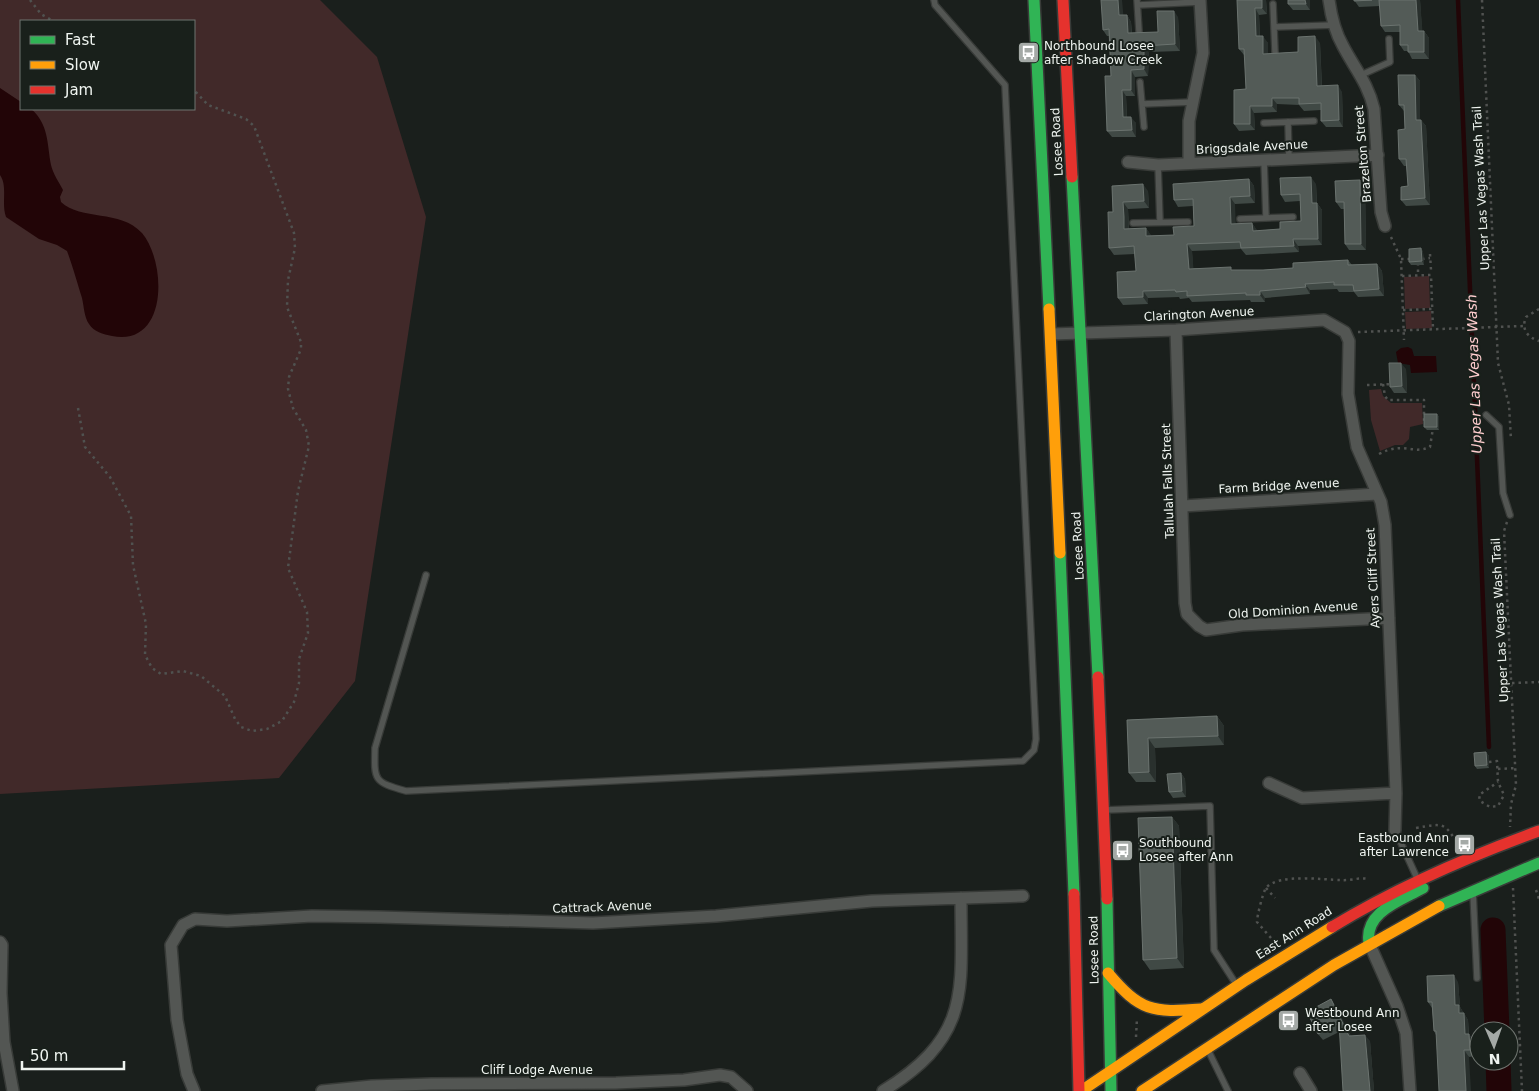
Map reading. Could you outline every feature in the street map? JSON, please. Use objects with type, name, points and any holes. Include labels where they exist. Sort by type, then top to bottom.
[{"type":"main road","name":"Losee Road","points":[[1034,0],[1072,808],[1080,1091]]},
{"type":"main road","name":"Losee Road","points":[[1063,0],[1082,333],[1104,810],[1111,1091]]},
{"type":"main road","name":"East Ann Road","points":[[1080,1091],[1326,927],[1417,880],[1510,840],[1539,831]]},
{"type":"main road","points":[[1369,943],[1368,931],[1370,923],[1381,914],[1428,885],[1510,840]]},
{"type":"main road","points":[[1142,1091],[1369,943],[1421,913],[1513,872],[1539,863]]},
{"type":"main road","points":[[1108,973],[1125,994],[1147,1009],[1168,1012],[1202,1009]]},
{"type":"street","name":"Brazelton Street","points":[[1329,0],[1335,25],[1343,46],[1366,82],[1374,109],[1382,212],[1385,226]]},
{"type":"street","points":[[1188,163],[1189,122],[1203,52],[1200,1]]},
{"type":"street","name":"Briggsdale Avenue","points":[[1128,162],[1158,165],[1378,155]]},
{"type":"street","name":"Clarington Avenue","points":[[1051,334],[1176,330],[1324,320],[1345,332]]},
{"type":"street","name":"Tallulah Falls Street","points":[[1176,330],[1185,603],[1188,614],[1199,626]]},
{"type":"street","name":"Ayers Cliff Street","points":[[1345,332],[1349,341],[1348,394],[1357,447],[1377,494],[1385,524],[1396,793],[1395,830]]},
{"type":"street","name":"Farm Bridge Avenue","points":[[1183,506],[1377,494]]},
{"type":"street","name":"Old Dominion Avenue","points":[[1199,626],[1206,630],[1242,625],[1389,618]]},
{"type":"street","points":[[1269,783],[1302,798],[1396,793]]},
{"type":"street","name":"Cattrack Avenue","points":[[194,1091],[181,1046],[173,982],[171,945],[183,925],[195,920],[227,921],[312,916],[593,923],[716,916],[816,905],[928,898],[1022,896]]},
{"type":"street","points":[[884,1091],[913,1070],[934,1051],[948,1033],[958,1005],[961,984],[961,898]]},
{"type":"street","points":[[0,942],[2,945],[1,993],[8,1084]]},
{"type":"street","points":[[1369,943],[1397,1006],[1406,1033],[1410,1091]]},
{"type":"street","points":[[1300,1073],[1311,1091]]},
{"type":"street","name":"Cliff Lodge Avenue","points":[[322,1091],[616,1083],[684,1080],[720,1075],[732,1077],[747,1091]]},
{"type":"lane","points":[[426,575],[375,748],[374,773],[382,784],[406,790],[1023,760],[1034,750],[1035,729],[1005,86],[935,5],[934,0]]},
{"type":"lane","points":[[1139,31],[1137,2],[1200,1]]},
{"type":"lane","points":[[1273,4],[1275,52]]},
{"type":"lane","points":[[1274,27],[1335,25]]},
{"type":"lane","points":[[1361,75],[1390,62],[1389,39]]},
{"type":"lane","points":[[1140,82],[1144,127]]},
{"type":"lane","points":[[1142,104],[1193,102]]},
{"type":"lane","points":[[1264,123],[1314,121]]},
{"type":"lane","points":[[1288,122],[1288,159]]},
{"type":"lane","points":[[1264,160],[1266,218]]},
{"type":"lane","points":[[1158,165],[1160,222]]},
{"type":"lane","points":[[1240,219],[1293,217]]},
{"type":"lane","points":[[1133,223],[1188,222]]},
{"type":"lane","points":[[1486,415],[1499,427],[1503,493],[1510,515]]},
{"type":"lane","points":[[1104,810],[1210,806],[1214,950],[1237,986]]},
{"type":"lane","points":[[1395,830],[1417,880]]},
{"type":"lane","points":[[1473,890],[1477,978]]},
{"type":"lane","points":[[1207,1048],[1228,1091]]},
{"type":"path","points":[[30,0],[42,14],[51,20]]},
{"type":"path","name":"Upper Las Vegas Wash Trail","points":[[1482,0],[1494,326],[1500,376],[1509,405],[1511,444]]},
{"type":"path","points":[[78,408],[85,447],[110,477],[131,516],[133,565],[143,604],[146,624],[144,647],[149,664],[161,674],[189,672],[211,682],[225,696],[235,719],[246,730],[260,731],[275,726],[288,713],[294,702],[299,683],[299,659],[309,626],[303,602],[288,568],[298,491],[309,446],[306,430],[293,408],[288,389],[289,377],[301,349],[301,342],[288,316],[286,302],[294,240],[257,129],[246,119],[208,105],[195,91]]},
{"type":"path","points":[[1385,226],[1401,259],[1404,340]]},
{"type":"path","points":[[1401,259],[1418,259],[1430,256],[1431,270]]},
{"type":"path","points":[[1418,259],[1418,275]]},
{"type":"path","points":[[1402,276],[1431,274],[1433,329]]},
{"type":"path","points":[[1403,310],[1432,309]]},
{"type":"path","points":[[1539,309],[1526,317],[1524,326],[1528,335],[1539,341]]},
{"type":"path","points":[[1345,332],[1524,326]]},
{"type":"path","points":[[1383,384],[1384,396],[1388,400],[1424,400],[1424,424]]},
{"type":"path","points":[[1367,385],[1393,384]]},
{"type":"path","points":[[1424,416],[1432,416]]},
{"type":"path","points":[[1379,454],[1398,446],[1419,450],[1430,448],[1433,442],[1433,425]]},
{"type":"path","name":"Upper Las Vegas Wash Trail","points":[[1510,515],[1504,531],[1516,768],[1516,785],[1509,817],[1510,840]]},
{"type":"path","points":[[1512,683],[1539,682]]},
{"type":"path","points":[[1489,762],[1497,761],[1498,782],[1504,791],[1502,801],[1498,806],[1490,807],[1480,801],[1479,794],[1498,782]]},
{"type":"path","points":[[1497,770],[1516,768]]},
{"type":"path","points":[[1416,828],[1440,825],[1448,828],[1460,847]]},
{"type":"path","points":[[1513,872],[1522,1091]]},
{"type":"path","points":[[1271,938],[1257,922],[1266,888],[1283,880],[1317,878],[1342,880],[1368,879]]},
{"type":"path","points":[[1266,888],[1275,898]]},
{"type":"path","points":[[1536,890],[1539,899]]},
{"type":"path","points":[[1136,1040],[1138,1012]]},
{"type":"shaded area","points":[[0,0],[320,0],[377,57],[426,217],[355,681],[279,778],[0,794]]},
{"type":"shaded area","points":[[0,88],[20,101],[20,110],[32,110],[41,121],[46,135],[52,168],[63,190],[60,197],[61,202],[69,208],[123,221],[142,233],[150,246],[156,263],[157,300],[153,316],[144,329],[130,336],[112,336],[93,329],[86,318],[82,298],[67,251],[57,245],[39,239],[6,217],[4,184],[0,175]]},
{"type":"shaded area","points":[[1429,276],[1430,308],[1405,309],[1404,277]]},
{"type":"shaded area","points":[[1431,311],[1432,328],[1406,329],[1405,312]]},
{"type":"shaded area","points":[[1408,347],[1412,349],[1414,356],[1436,356],[1437,372],[1411,373],[1410,365],[1398,363],[1396,352],[1401,348]]},
{"type":"shaded area","points":[[1381,389],[1383,396],[1391,403],[1422,403],[1423,424],[1410,427],[1409,439],[1403,445],[1395,445],[1380,451],[1371,420],[1369,390]]},
{"type":"building","points":[[1101,0],[1118,0],[1119,15],[1127,15],[1128,33],[1158,32],[1157,11],[1174,11],[1175,44],[1144,46],[1144,69],[1131,70],[1131,90],[1122,90],[1123,117],[1131,117],[1132,130],[1107,131],[1105,76],[1111,76],[1109,29],[1103,30]]},
{"type":"building","points":[[1237,0],[1262,0],[1262,8],[1255,8],[1256,36],[1263,36],[1263,54],[1298,52],[1298,37],[1315,36],[1317,86],[1338,85],[1339,120],[1321,121],[1321,103],[1299,104],[1299,98],[1272,98],[1272,106],[1250,106],[1250,124],[1234,124],[1234,90],[1246,89],[1244,49],[1239,49]]},
{"type":"building","points":[[1288,0],[1305,0],[1306,4],[1288,4]]},
{"type":"building","points":[[1379,0],[1416,0],[1418,31],[1424,31],[1424,52],[1408,52],[1408,45],[1400,45],[1400,25],[1381,26]]},
{"type":"building","points":[[1398,75],[1415,75],[1416,120],[1421,120],[1425,198],[1401,200],[1401,187],[1408,186],[1406,159],[1399,159],[1398,130],[1405,129],[1404,105],[1399,105]]},
{"type":"building","points":[[1311,177],[1312,203],[1317,203],[1318,239],[1293,239],[1294,246],[1241,248],[1240,242],[1187,244],[1189,269],[1231,267],[1231,270],[1263,270],[1293,268],[1293,263],[1348,260],[1348,265],[1377,264],[1379,289],[1354,291],[1353,285],[1334,285],[1334,282],[1305,284],[1306,287],[1260,291],[1260,295],[1246,295],[1246,293],[1187,296],[1187,291],[1176,292],[1175,290],[1143,291],[1143,297],[1118,298],[1117,272],[1136,271],[1134,246],[1109,248],[1108,212],[1113,212],[1112,186],[1143,184],[1144,201],[1123,202],[1124,229],[1146,228],[1146,236],[1174,235],[1173,227],[1194,226],[1193,199],[1174,200],[1173,184],[1249,179],[1250,196],[1230,197],[1231,224],[1252,223],[1253,231],[1280,229],[1280,222],[1301,221],[1300,194],[1281,195],[1280,178]]},
{"type":"building","points":[[1360,180],[1361,244],[1345,244],[1344,202],[1336,202],[1335,181]]},
{"type":"building","points":[[1421,248],[1422,261],[1409,262],[1409,249]]},
{"type":"building","points":[[1389,363],[1401,363],[1402,386],[1390,387]]},
{"type":"building","points":[[1424,414],[1437,414],[1437,427],[1424,427]]},
{"type":"building","points":[[1217,716],[1218,736],[1148,738],[1149,772],[1129,773],[1127,720]]},
{"type":"building","points":[[1486,752],[1487,765],[1475,766],[1474,753]]},
{"type":"building","points":[[1181,773],[1182,791],[1169,792],[1167,774]]},
{"type":"building","points":[[1172,817],[1177,958],[1143,960],[1138,818]]},
{"type":"building","points":[[1454,975],[1455,1005],[1459,1005],[1459,1013],[1464,1013],[1465,1034],[1469,1034],[1469,1050],[1464,1050],[1466,1091],[1439,1091],[1436,1031],[1434,1031],[1432,1002],[1428,1002],[1427,976]]},
{"type":"building","points":[[1331,999],[1349,1036],[1365,1035],[1370,1091],[1343,1091],[1339,1023],[1318,1034],[1307,1012]]},
{"type":"waterway","name":"Upper Las Vegas Wash","points":[[1458,0],[1489,747]]},
{"type":"waterway","name":"Upper Las Vegas Wash","points":[[1493,930],[1497,1021]]},
{"type":"waterway","name":"Upper Las Vegas Wash","points":[[1498,1071],[1499,1091]]},
{"type":"traffic: fast","points":[[1034,0],[1049,309]]},
{"type":"traffic: fast","points":[[1072,177],[1098,677]]},
{"type":"traffic: fast","points":[[1060,553],[1074,894]]},
{"type":"traffic: fast","points":[[1439,906],[1539,863]]},
{"type":"traffic: fast","points":[[1369,943],[1369,932],[1372,923],[1378,915],[1394,903],[1423,888]]},
{"type":"traffic: fast","points":[[1107,899],[1111,1091]]},
{"type":"traffic: slow","points":[[1049,309],[1060,553]]},
{"type":"traffic: slow","points":[[1142,1091],[1334,965],[1439,906]]},
{"type":"traffic: slow","points":[[1081,1091],[1246,980],[1332,927]]},
{"type":"traffic: slow","points":[[1108,973],[1129,995],[1148,1007],[1170,1010],[1201,1009]]},
{"type":"traffic: jam","points":[[1063,0],[1072,177]]},
{"type":"traffic: jam","points":[[1098,677],[1107,899]]},
{"type":"traffic: jam","points":[[1332,927],[1357,912],[1433,874],[1539,831]]},
{"type":"traffic: jam","points":[[1074,894],[1079,1091]]},
{"type":"place","name":"Northbound Losee after Shadow Creek","points":[[1028,53]]},
{"type":"place","name":"Eastbound Ann after Lawrence","points":[[1465,845]]},
{"type":"place","name":"Southbound Losee after Ann","points":[[1123,850]]},
{"type":"place","name":"Westbound Ann after Losee","points":[[1289,1020]]}]
